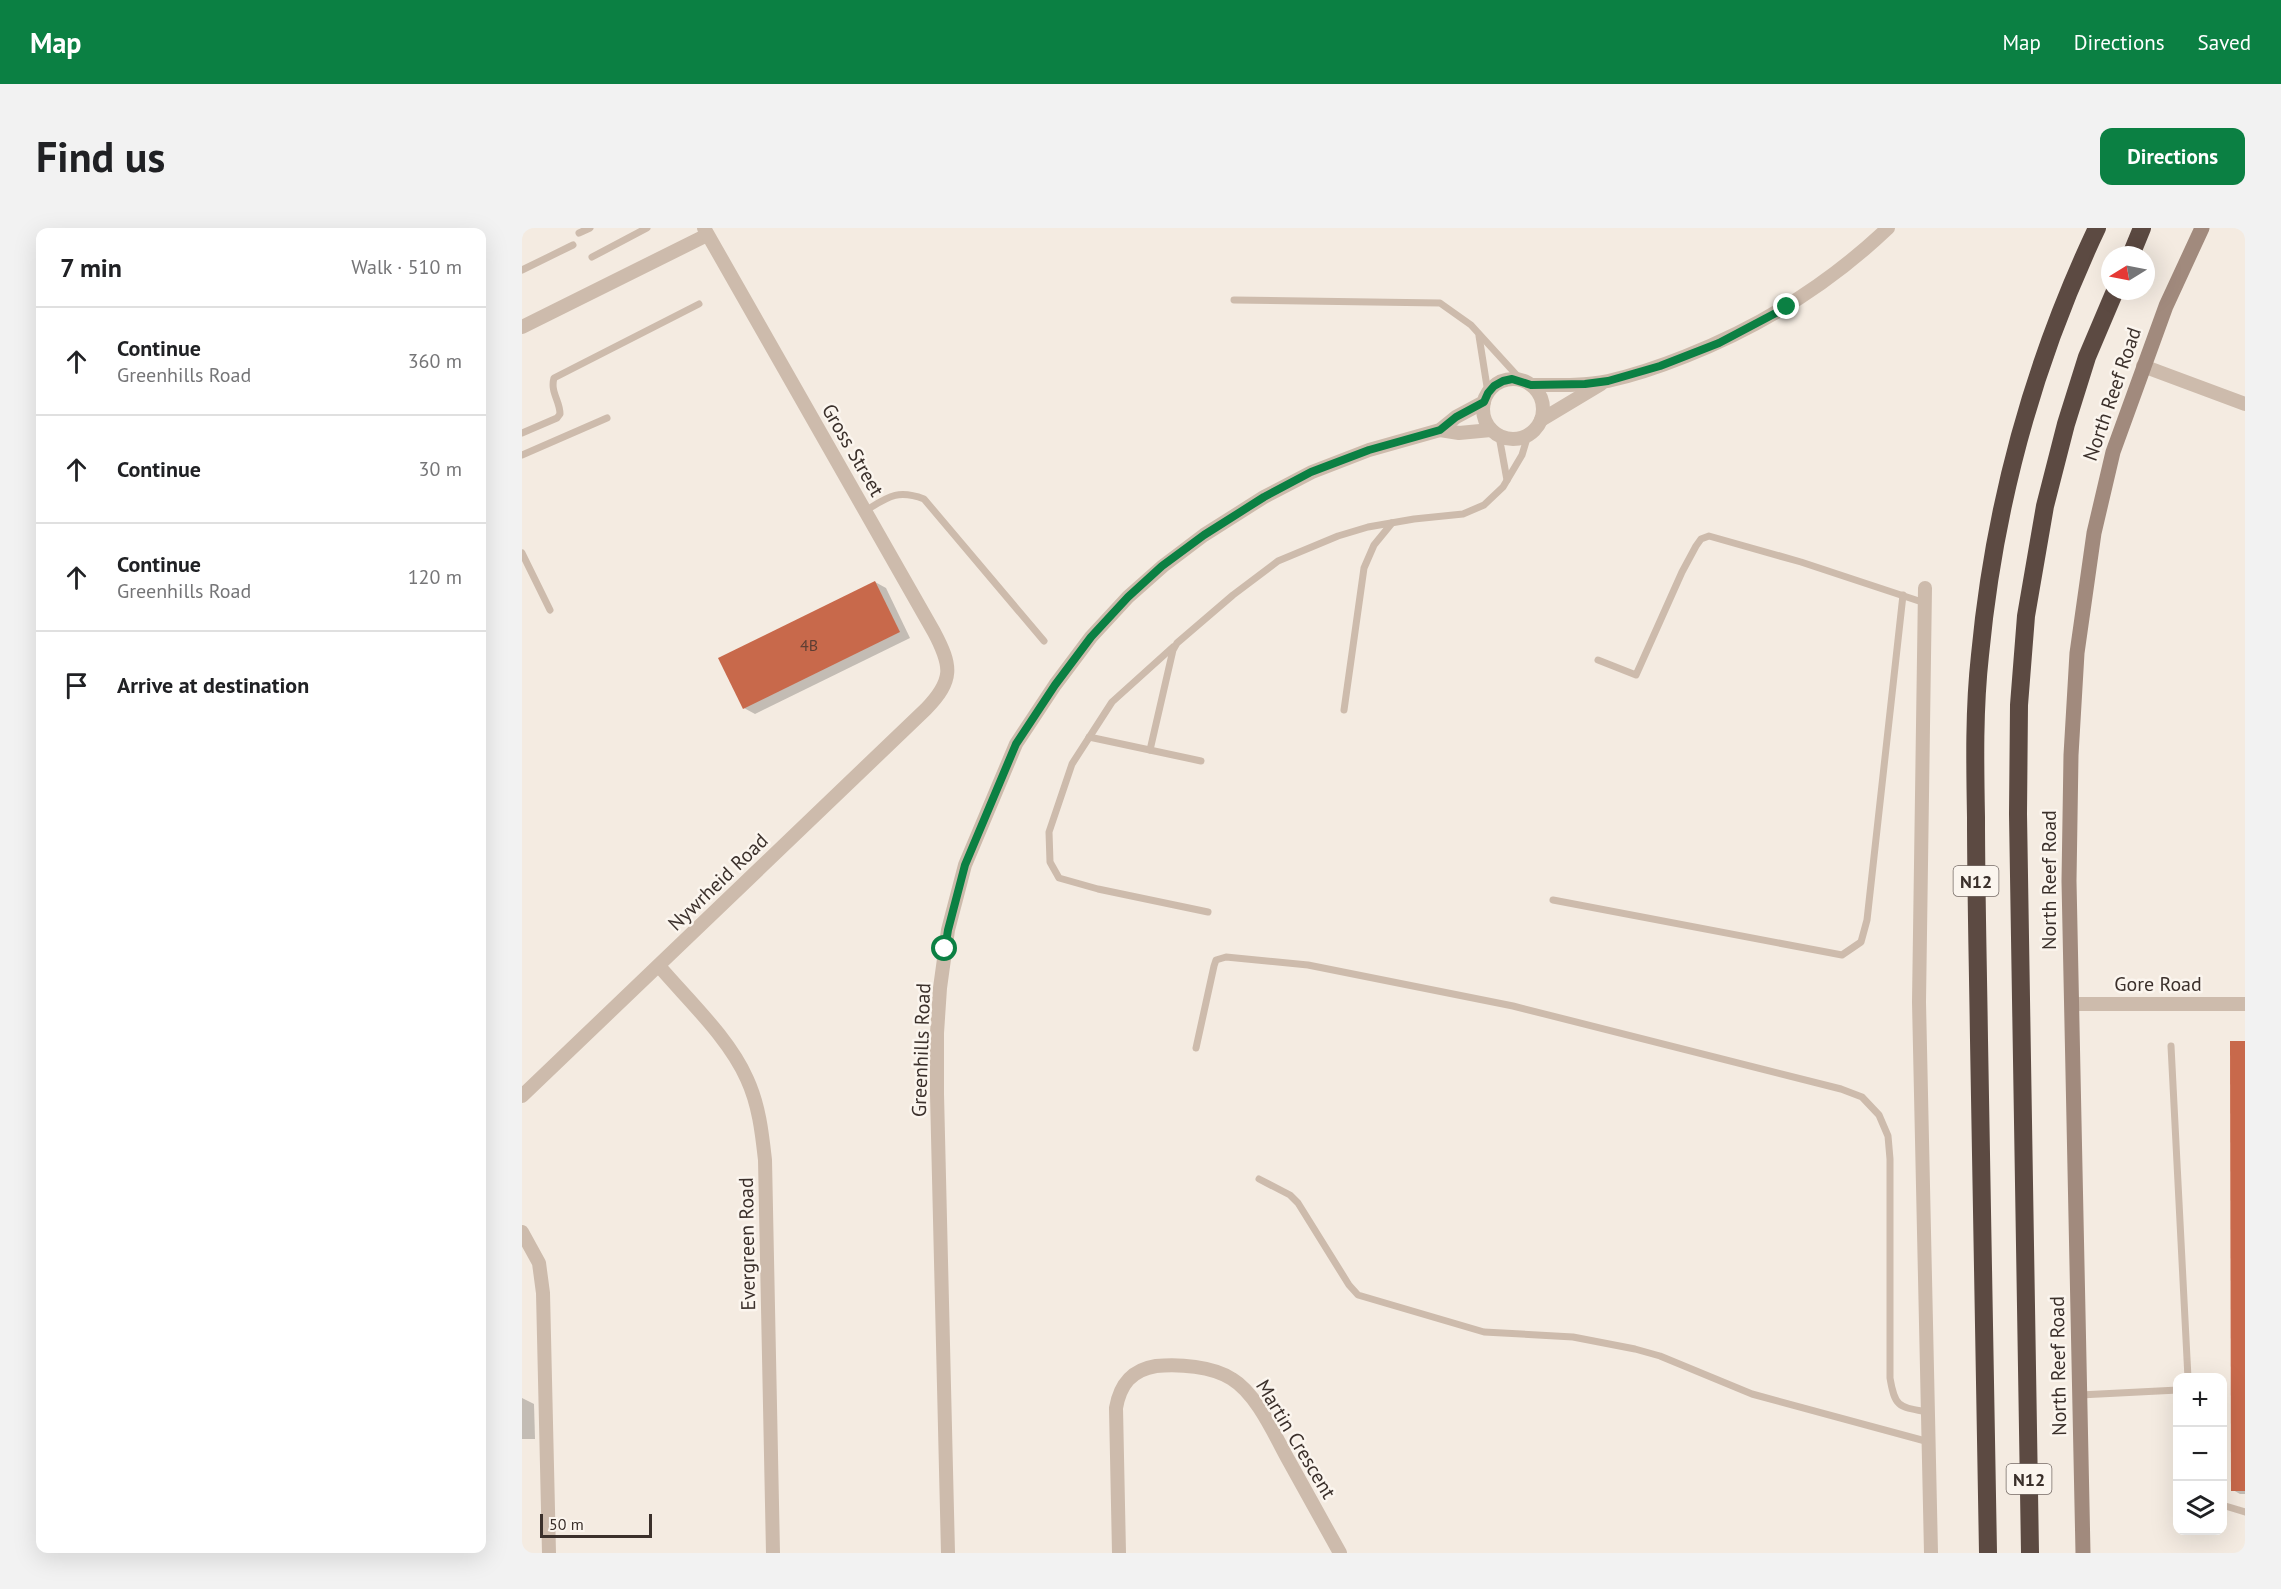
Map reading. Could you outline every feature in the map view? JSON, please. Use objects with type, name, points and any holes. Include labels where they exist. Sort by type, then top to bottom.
[{"type":"highway","name":"N12","points":[[1988,1553],[1976,840],[1976,709],[1980,657],[1988,589],[2009,476],[2056,321],[2097,228]]},
{"type":"highway","points":[[2135,246],[2142,228]]},
{"type":"highway","name":"N12","points":[[2030,1553],[2018,826],[2019,705],[2026,616],[2045,506],[2086,357],[2111,300]]},
{"type":"main road","name":"North Reef Road","points":[[2083,1553],[2069,881],[2071,766],[2080,622],[2102,492],[2113,452],[2166,306],[2202,228]]},
{"type":"street","points":[[1526,383],[1542,401],[1543,411],[1536,429],[1519,439],[1509,439],[1495,433],[1486,422],[1486,398],[1494,386],[1503,381],[1512,379],[1526,383],[1585,384],[1608,381],[1660,366],[1700,351],[1769,318],[1821,285],[1865,250],[1888,228]]},
{"type":"street","points":[[522,327],[706,231]]},
{"type":"street","name":"Gross Street","points":[[706,231],[944,650],[948,664],[947,679],[940,695]]},
{"type":"street","points":[[2143,366],[2245,405]]},
{"type":"street","points":[[1541,420],[1578,396],[1608,381]]},
{"type":"street","name":"Greenhills Road","points":[[948,1553],[937,1033],[948,930],[965,865],[1016,744],[1055,685],[1091,637],[1128,597],[1162,566],[1204,535],[1254,503],[1311,472],[1369,450],[1440,430],[1486,398]]},
{"type":"street","name":"Greenhills Road","points":[[1440,430],[1459,433],[1495,433]]},
{"type":"street","points":[[1925,588],[1919,1002],[1931,1553]]},
{"type":"street","name":"Nywrheid Road","points":[[522,1096],[940,695]]},
{"type":"street","name":"Evergreen Road","points":[[659,966],[738,1061],[748,1080],[759,1115],[765,1160],[773,1553]]},
{"type":"street","name":"Gore Road","points":[[2072,1004],[2245,1004]]},
{"type":"street","points":[[522,1232],[539,1263],[543,1293],[549,1553]]},
{"type":"street","name":"Martin Crescent","points":[[1119,1553],[1116,1408],[1119,1393],[1136,1372],[1158,1366],[1189,1366],[1217,1372],[1233,1379],[1243,1388],[1263,1416],[1340,1553]]},
{"type":"lane","points":[[579,233],[590,228]]},
{"type":"lane","points":[[592,257],[646,228]]},
{"type":"lane","points":[[522,270],[573,245]]},
{"type":"lane","points":[[1234,300],[1440,303],[1462,317],[1526,383]]},
{"type":"lane","points":[[522,433],[557,418],[560,414],[560,407],[552,389],[554,378],[699,304]]},
{"type":"lane","points":[[1479,336],[1486,398]]},
{"type":"lane","points":[[522,455],[607,418]]},
{"type":"lane","points":[[1495,433],[1507,480]]},
{"type":"lane","points":[[1208,912],[1098,889],[1059,878],[1050,862],[1049,832],[1072,764],[1112,702],[1233,595],[1278,561],[1338,536],[1368,527],[1463,514],[1484,505],[1503,487],[1522,455],[1528,435]]},
{"type":"lane","points":[[865,511],[892,495],[901,493],[924,499],[1044,641]]},
{"type":"lane","points":[[1344,710],[1364,567],[1374,545],[1392,523]]},
{"type":"lane","points":[[1598,660],[1636,675],[1682,572],[1701,539],[1709,536],[1801,561],[1925,603]]},
{"type":"lane","points":[[522,553],[550,610]]},
{"type":"lane","points":[[1553,900],[1842,955],[1861,942],[1867,920],[1902,595]]},
{"type":"lane","points":[[1150,750],[1173,650],[1177,643]]},
{"type":"lane","points":[[1089,737],[1201,761]]},
{"type":"lane","points":[[1196,1048],[1214,966],[1216,960],[1226,957],[1308,965],[1513,1006],[1736,1061],[1854,1093],[1874,1108],[1888,1136],[1890,1159],[1890,1378],[1893,1395],[1903,1408],[1928,1412]]},
{"type":"lane","points":[[2171,1046],[2188,1373]]},
{"type":"lane","points":[[1259,1179],[1290,1195],[1298,1203],[1349,1286],[1358,1295],[1369,1300],[1484,1332],[1574,1337],[1635,1348],[1660,1356],[1752,1395],[1929,1442]]},
{"type":"lane","points":[[2080,1395],[2173,1390]]},
{"type":"lane","points":[[2227,1506],[2245,1512]]},
{"type":"building","points":[[875,581],[900,632],[743,709],[718,658]]},
{"type":"building","points":[[2230,1041],[2245,1041],[2245,1491],[2231,1491]]},
{"type":"route","points":[[945,949],[965,865],[1016,744],[1055,685],[1091,637],[1128,597],[1162,566],[1204,535],[1264,497],[1311,472],[1369,450],[1440,430],[1456,417],[1484,402],[1494,386],[1503,381],[1512,379],[1531,385],[1585,384],[1608,381],[1660,366],[1719,343],[1787,307]]}]
